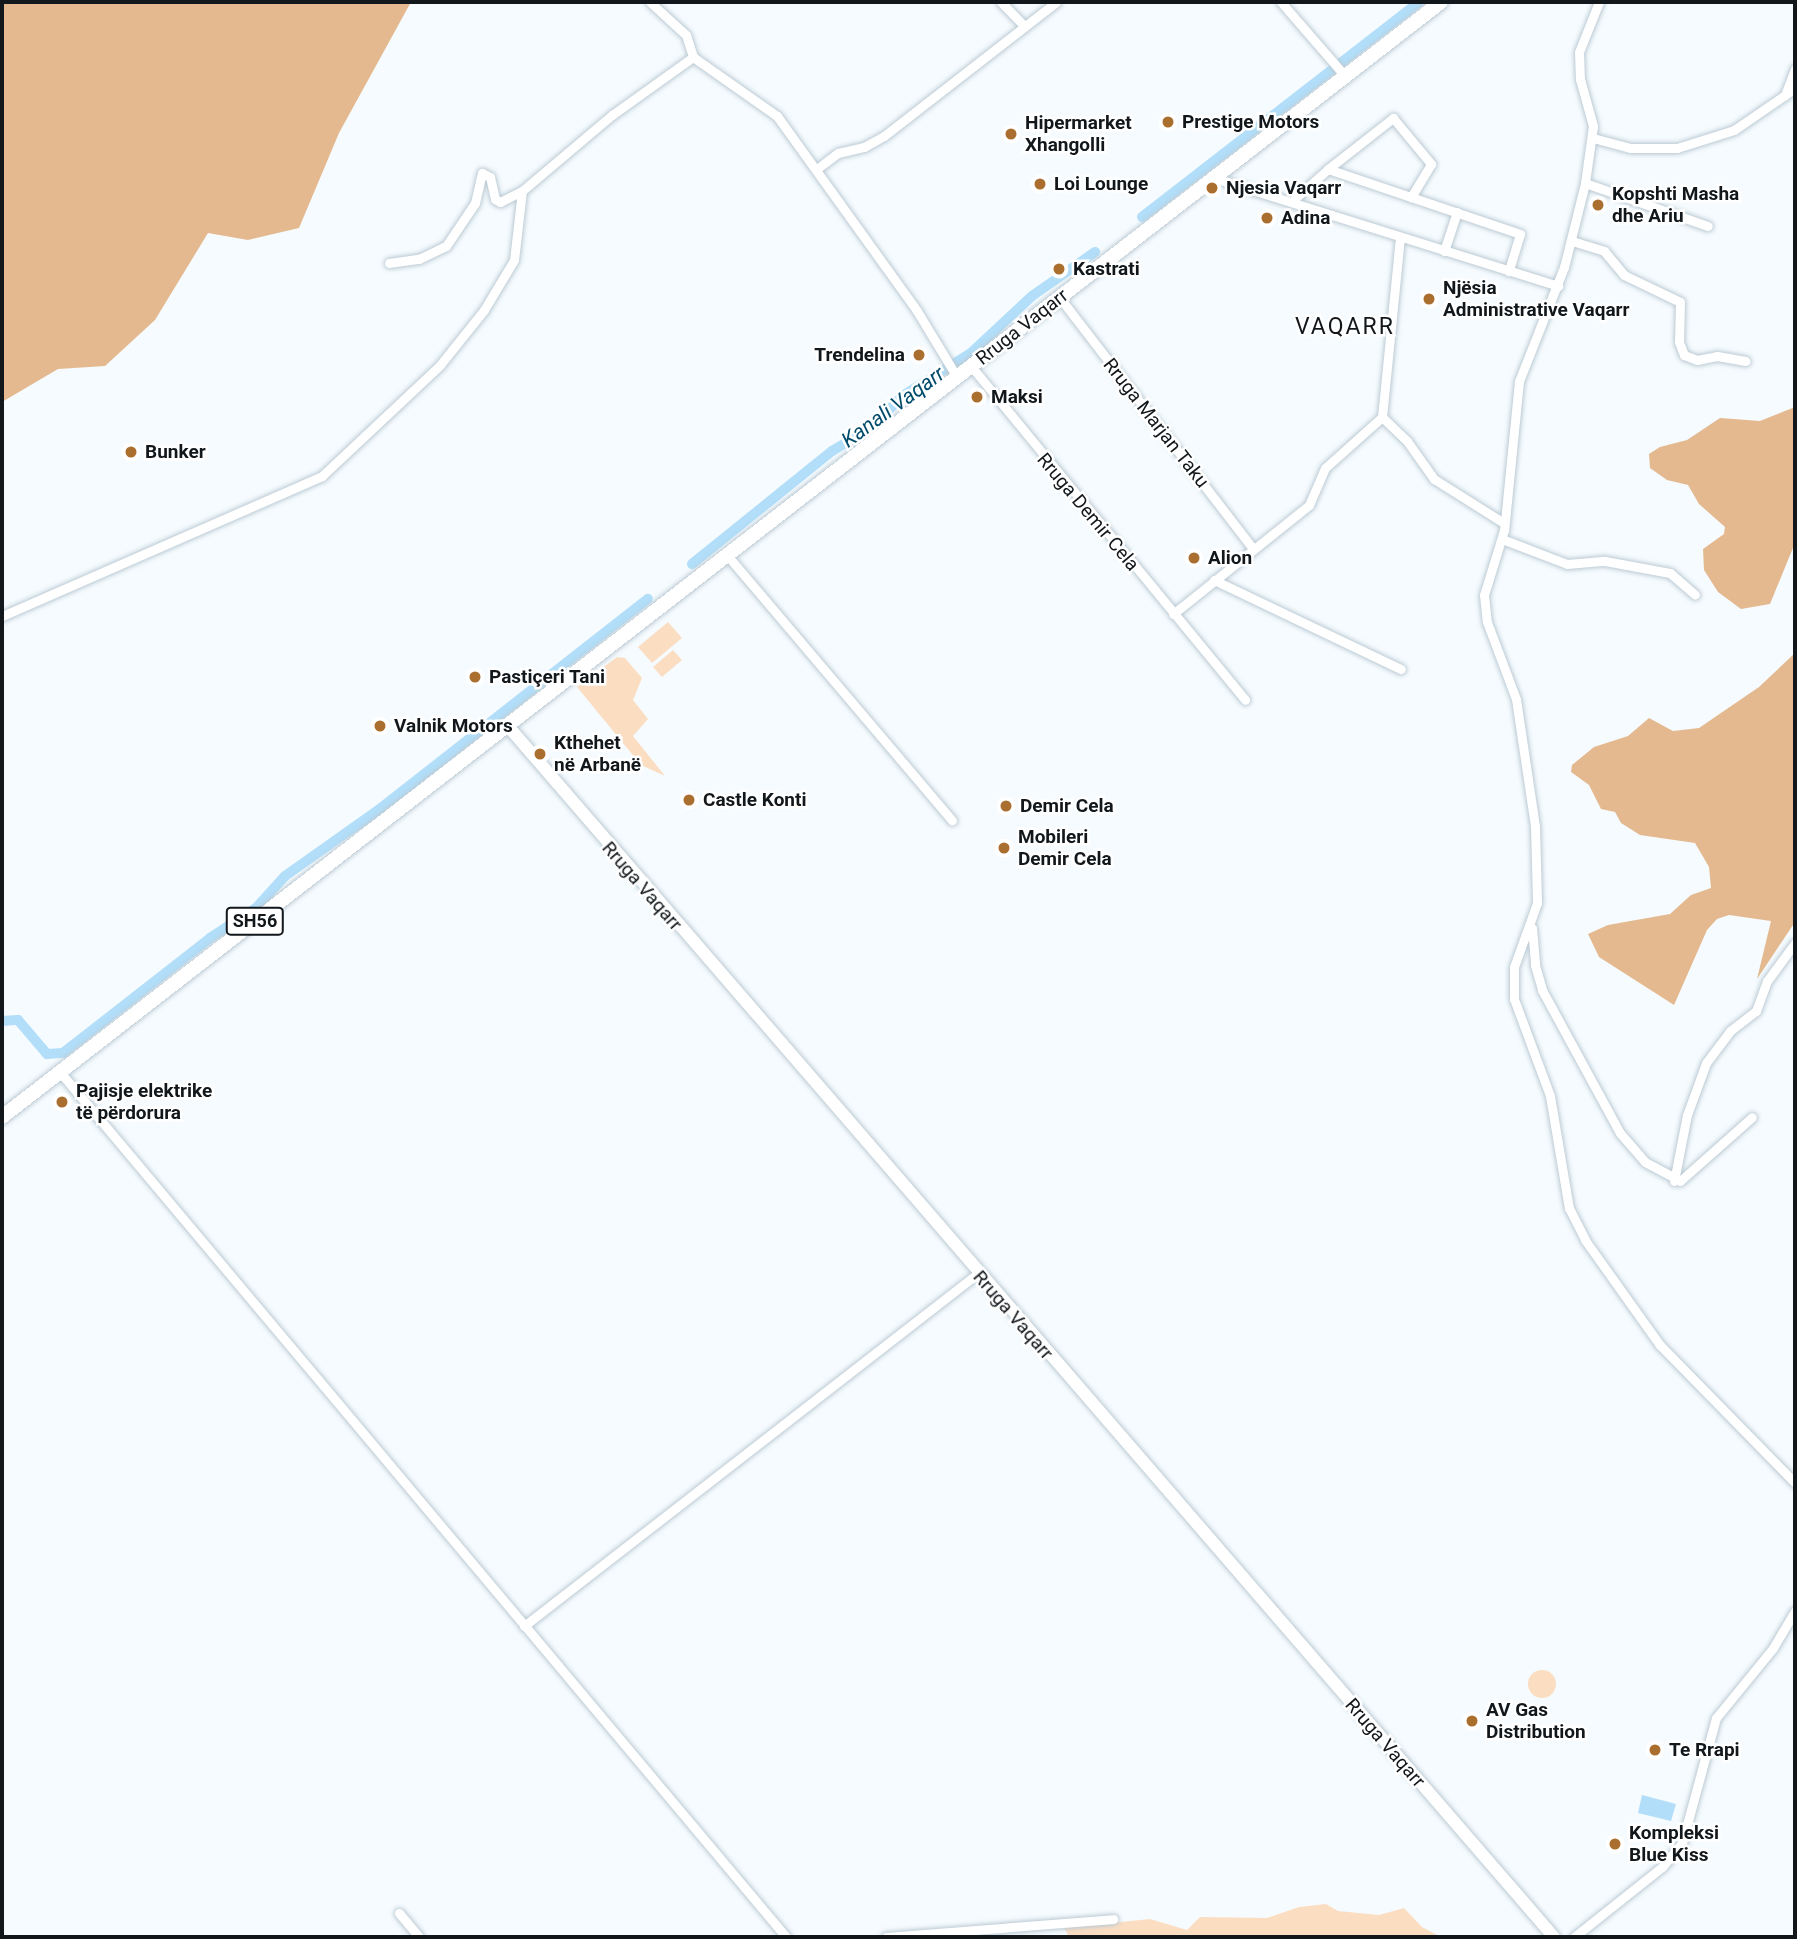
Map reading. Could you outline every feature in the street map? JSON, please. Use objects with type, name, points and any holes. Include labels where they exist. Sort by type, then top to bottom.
[{"type":"main road","name":"Rruga Vaqarr","points":[[1441,2],[1339,69],[1214,178],[971,366],[953,369],[727,555],[507,725],[977,1274],[1554,1937]]},
{"type":"main road","name":"SH56","points":[[2,1116],[507,725]]},
{"type":"street","points":[[650,2],[685,35],[692,57],[766,105],[818,168],[953,369]]},
{"type":"street","points":[[1001,2],[1024,26]]},
{"type":"street","points":[[818,168],[838,153],[864,147],[884,136],[1056,2]]},
{"type":"street","points":[[1281,2],[1339,69]]},
{"type":"street","points":[[1599,2],[1579,52],[1580,79],[1593,138],[1572,242],[1558,286],[1519,381],[1502,539],[1486,582],[1484,608],[1520,717],[1535,836],[1537,903],[1532,927],[1514,967],[1514,999],[1550,1096],[1575,1222],[1660,1345],[1795,1483]]},
{"type":"street","points":[[389,263],[419,259],[446,246],[475,203],[482,173],[490,177],[495,199],[500,202],[522,191],[612,115],[692,57]]},
{"type":"street","points":[[1785,97],[1795,69]]},
{"type":"street","points":[[1593,138],[1631,148],[1677,148],[1734,130],[1795,88]]},
{"type":"street","points":[[1291,202],[1393,118],[1432,164],[1411,197]]},
{"type":"street","points":[[1328,169],[1520,234],[1509,271]]},
{"type":"street","points":[[1214,178],[1558,286]]},
{"type":"street","points":[[1584,183],[1709,226]]},
{"type":"street","points":[[2,616],[322,476],[440,365],[484,310],[514,260],[522,191]]},
{"type":"street","points":[[1444,251],[1457,212]]},
{"type":"street","points":[[1173,614],[1309,505],[1325,468],[1381,417],[1400,237]]},
{"type":"street","points":[[1572,242],[1604,251],[1624,275],[1680,302],[1679,342],[1684,355],[1697,360],[1717,356],[1746,361]]},
{"type":"street","name":"Rruga Marjan Taku","points":[[1060,298],[1253,549]]},
{"type":"street","name":"Rruga Demir Cela","points":[[971,366],[1207,657],[1245,700]]},
{"type":"street","points":[[1381,417],[1407,441],[1434,479],[1504,523]]},
{"type":"street","points":[[1502,539],[1567,564],[1605,561],[1670,573],[1695,595]]},
{"type":"street","points":[[727,555],[951,820]]},
{"type":"street","points":[[1214,580],[1401,670]]},
{"type":"street","points":[[1532,927],[1537,978],[1620,1133],[1644,1163],[1674,1181],[1689,1178],[1752,1117]]},
{"type":"street","points":[[1674,1181],[1690,1105],[1706,1063],[1730,1031],[1756,1010],[1767,981],[1795,943]]},
{"type":"street","points":[[60,1072],[786,1937]]},
{"type":"street","points":[[524,1626],[977,1274]]},
{"type":"street","points":[[1574,1937],[1662,1867],[1682,1843],[1716,1718],[1773,1648],[1795,1611]]},
{"type":"street","points":[[399,1913],[419,1937]]},
{"type":"street","points":[[886,1937],[1113,1919]]},
{"type":"shaded area","points":[[2,2],[411,2],[339,133],[299,228],[248,240],[208,233],[155,320],[105,366],[58,369],[2,402]]},
{"type":"shaded area","points":[[1795,407],[1795,543],[1770,604],[1741,609],[1718,592],[1704,570],[1703,549],[1724,534],[1725,527],[1699,504],[1688,485],[1667,480],[1650,468],[1649,454],[1660,447],[1687,440],[1720,418],[1760,421]]},
{"type":"shaded area","points":[[668,622],[682,638],[652,663],[638,647]]},
{"type":"shaded area","points":[[673,650],[682,660],[662,677],[653,667]]},
{"type":"shaded area","points":[[1795,653],[1795,922],[1757,979],[1771,921],[1729,915],[1717,919],[1707,930],[1674,1005],[1599,957],[1588,934],[1608,925],[1670,914],[1691,895],[1711,888],[1709,867],[1695,843],[1640,835],[1621,823],[1615,812],[1601,809],[1589,785],[1571,772],[1572,765],[1594,747],[1628,736],[1649,718],[1673,731],[1699,728],[1759,687]]},
{"type":"shaded area","points":[[617,657],[625,658],[642,678],[633,700],[648,719],[633,736],[665,776],[641,765],[577,687]]},
{"type":"shaded area","points":[[1542,1670],[1552,1674],[1556,1684],[1552,1694],[1542,1698],[1532,1694],[1528,1684],[1532,1674]]},
{"type":"shaded area","points":[[1326,1904],[1338,1911],[1379,1915],[1404,1908],[1422,1927],[1441,1937],[1069,1937],[1064,1928],[1150,1919],[1187,1930],[1200,1917],[1267,1918],[1299,1907]]},
{"type":"water","points":[[1642,1795],[1676,1804],[1671,1821],[1638,1813]]},
{"type":"waterway","name":"Kanali Vaqarr","points":[[1142,217],[1419,2]]},
{"type":"waterway","name":"Kanali Vaqarr","points":[[692,564],[832,451],[869,429],[904,395],[971,353],[1032,296],[1095,252]]},
{"type":"waterway","points":[[2,1021],[18,1020],[47,1054],[63,1053],[210,938],[256,908],[285,876],[381,808],[648,599]]},
{"type":"place","name":"Prestige Motors","points":[[1168,122]]},
{"type":"place","name":"Hipermarket Xhangolli","points":[[1011,134]]},
{"type":"place","name":"Loi Lounge","points":[[1040,184]]},
{"type":"place","name":"Njesia Vaqarr","points":[[1212,188]]},
{"type":"place","name":"Kopshti Masha dhe Ariu","points":[[1598,205]]},
{"type":"place","name":"Adina","points":[[1267,218]]},
{"type":"place","name":"Kastrati","points":[[1059,269]]},
{"type":"place","name":"Njësia Administrative Vaqarr","points":[[1429,299]]},
{"type":"place","name":"Trendelina","points":[[919,355]]},
{"type":"place","name":"Maksi","points":[[977,397]]},
{"type":"place","name":"Bunker","points":[[131,452]]},
{"type":"place","name":"Alion","points":[[1194,558]]},
{"type":"place","name":"Pastiçeri Tani","points":[[475,677]]},
{"type":"place","name":"Valnik Motors","points":[[380,726]]},
{"type":"place","name":"Kthehet në Arbanë","points":[[540,754]]},
{"type":"place","name":"Castle Konti","points":[[689,800]]},
{"type":"place","name":"Demir Cela","points":[[1006,806]]},
{"type":"place","name":"Mobileri Demir Cela","points":[[1004,848]]},
{"type":"place","name":"Pajisje elektrike të përdorura","points":[[62,1102]]},
{"type":"place","name":"AV Gas Distribution","points":[[1472,1721]]},
{"type":"place","name":"Te Rrapi","points":[[1655,1750]]},
{"type":"place","name":"Kompleksi Blue Kiss","points":[[1615,1844]]},
{"type":"district","name":"VAQARR","points":[[1345,327]]}]
